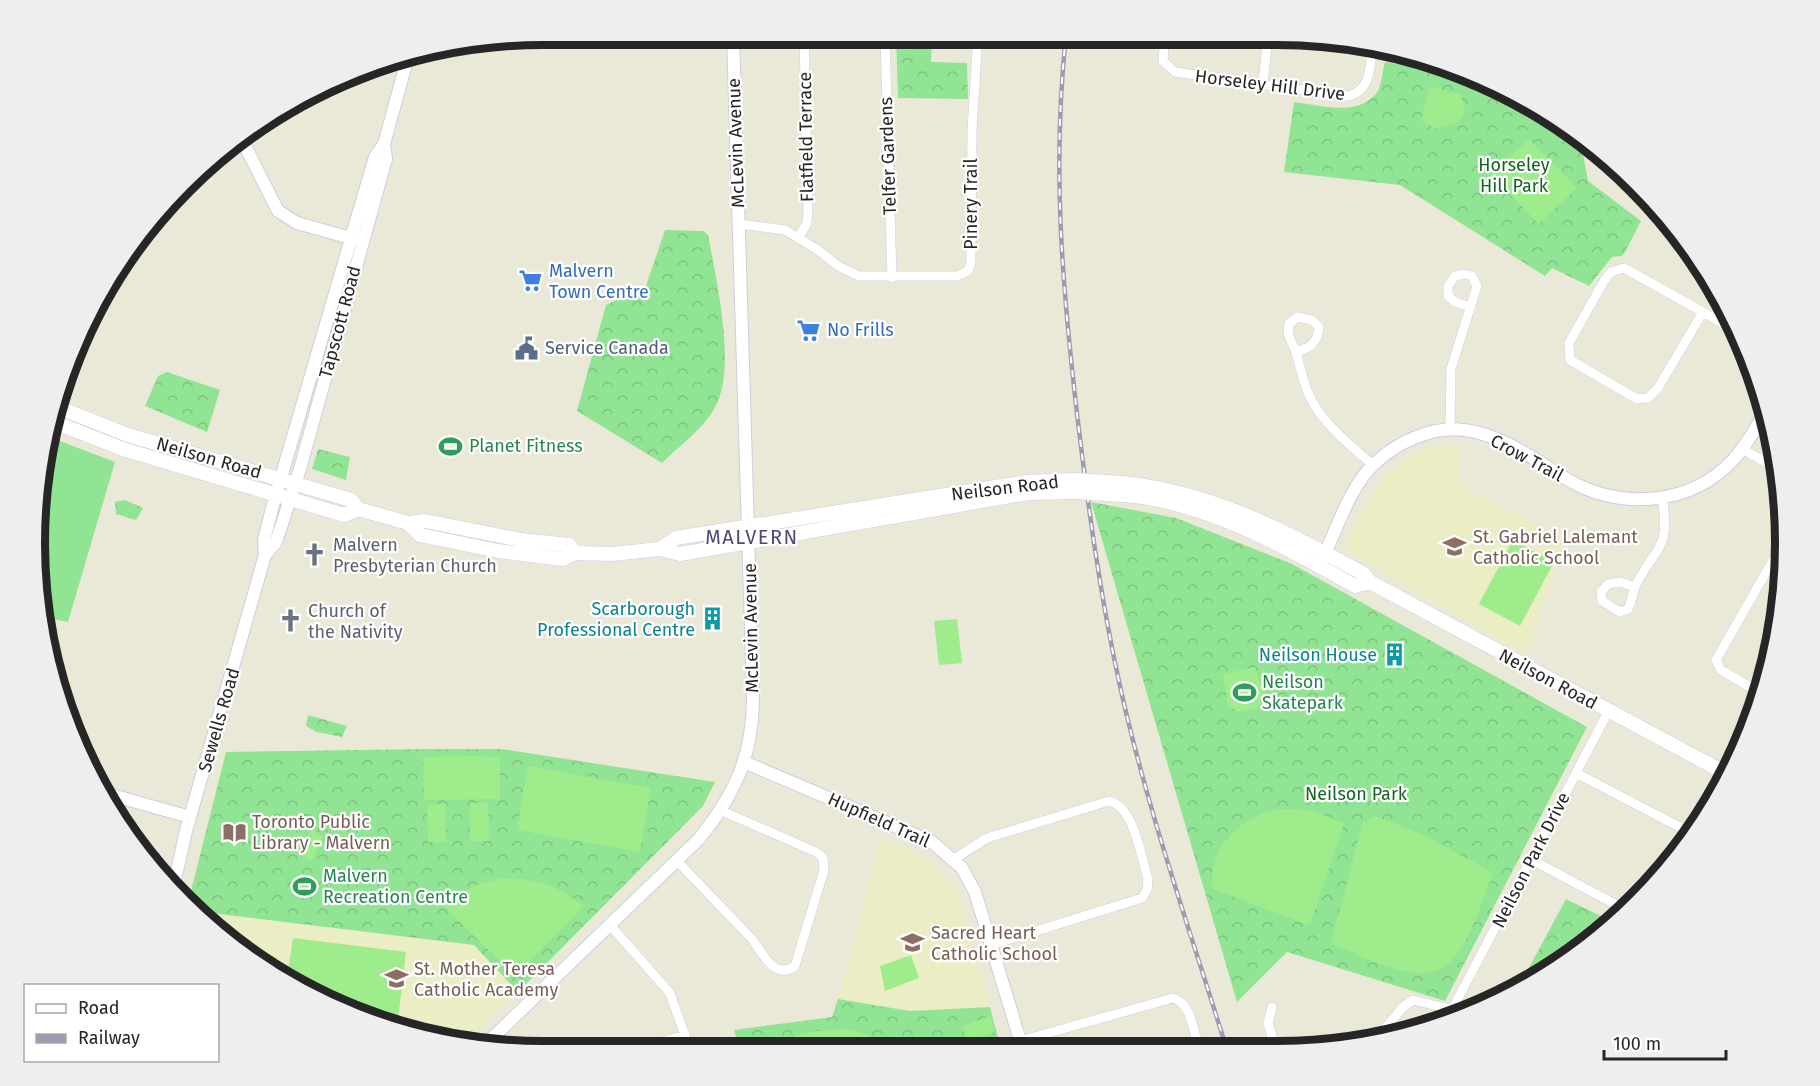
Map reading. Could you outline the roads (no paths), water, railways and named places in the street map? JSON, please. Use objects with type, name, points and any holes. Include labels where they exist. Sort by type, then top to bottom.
[{"type":"main road","name":"Neilson Road","points":[[63,410],[106,428],[218,468],[283,496],[344,515],[358,509]]},
{"type":"main road","name":"Neilson Road","points":[[60,424],[123,449],[289,480],[351,500],[358,509],[408,523],[425,521],[492,542],[569,546],[576,553],[612,554],[660,549],[680,554],[749,535],[1028,487],[1076,492],[1124,489],[1185,493],[1223,504],[1326,553],[1364,574],[1370,582],[1720,770]]},
{"type":"main road","name":"Neilson Road","points":[[1124,489],[1228,522],[1355,586],[1370,582]]},
{"type":"street","name":"McLevin Avenue","points":[[493,1038],[677,861],[722,811],[744,762],[753,717],[734,45]]},
{"type":"street","name":"Flatfield Terrace","points":[[799,237],[807,223],[808,211],[804,45]]},
{"type":"street","name":"Telfer Gardens","points":[[885,45],[892,278]]},
{"type":"street","name":"Pinery Trail","points":[[739,224],[773,226],[799,237],[851,274],[892,278],[957,276],[968,271],[971,263],[972,152],[977,45]]},
{"type":"street","name":"Horseley Hill Drive","points":[[1164,45],[1163,61],[1174,72],[1353,95],[1367,82],[1371,54]]},
{"type":"street","points":[[1263,83],[1267,45]]},
{"type":"street","name":"Tapscott Road","points":[[283,496],[357,240],[375,157],[384,144],[406,64]]},
{"type":"street","points":[[244,145],[278,211],[297,223],[357,240]]},
{"type":"street","points":[[1703,312],[1658,388],[1648,398],[1638,399],[1570,360],[1569,343],[1604,281],[1618,269],[1624,268],[1703,312],[1725,324]]},
{"type":"street","points":[[1450,429],[1451,369],[1471,307]]},
{"type":"street","points":[[1296,352],[1305,386],[1318,411],[1373,465]]},
{"type":"street","name":"Crow Trail","points":[[1319,566],[1357,487],[1373,465],[1405,441],[1450,429],[1466,430],[1497,439],[1597,493],[1626,499],[1662,497],[1696,487],[1708,480],[1742,449],[1760,421]]},
{"type":"street","points":[[1742,449],[1768,464]]},
{"type":"street","name":"Sewells Road","points":[[175,878],[190,817],[266,555],[264,540],[283,496]]},
{"type":"street","points":[[1635,587],[1665,537],[1665,511],[1662,497]]},
{"type":"street","points":[[1753,689],[1721,670],[1716,660],[1775,557]]},
{"type":"street","name":"Neilson Park Drive","points":[[1453,1008],[1608,712]]},
{"type":"street","name":"Hupfield Trail","points":[[744,762],[932,842],[954,859],[975,892],[1020,1041]]},
{"type":"street","points":[[1576,772],[1684,829]]},
{"type":"street","points":[[114,796],[190,817]]},
{"type":"street","points":[[954,859],[987,838],[1110,801],[1120,805],[1128,815],[1148,879],[1147,890],[1142,898],[991,945]]},
{"type":"street","points":[[677,861],[752,939],[759,952],[776,968],[785,970],[795,966],[824,870],[823,858],[816,852],[722,811]]},
{"type":"street","points":[[1532,860],[1618,906]]},
{"type":"street","points":[[610,925],[670,993],[687,1041]]},
{"type":"street","points":[[1037,1041],[1173,998],[1180,1000],[1186,1007],[1196,1041]]},
{"type":"street","points":[[1385,1029],[1413,1000],[1453,1008]]},
{"type":"street","points":[[1272,1007],[1268,1023],[1273,1041]]},
{"type":"street","points":[[665,1041],[685,1035]]},
{"type":"railway","points":[[1065,45],[1059,178],[1063,271],[1090,516],[1113,652],[1131,732],[1170,869],[1224,1041]]},
{"type":"place","name":"Malvern Town Centre","points":[[531,281]]},
{"type":"place","name":"No Frills","points":[[809,330]]},
{"type":"place","name":"Service Canada","points":[[527,348]]},
{"type":"place","name":"Planet Fitness","points":[[451,446]]},
{"type":"place","name":"St. Gabriel Lalemant Catholic School","points":[[1455,547]]},
{"type":"place","name":"Malvern Presbyterian Church","points":[[315,555]]},
{"type":"place","name":"Scarborough Professional Centre","points":[[713,619]]},
{"type":"place","name":"Church of the Nativity","points":[[290,621]]},
{"type":"place","name":"Neilson House","points":[[1395,655]]},
{"type":"place","name":"Neilson Skatepark","points":[[1244,692]]},
{"type":"place","name":"Toronto Public Library - Malvern","points":[[234,832]]},
{"type":"place","name":"Malvern Recreation Centre","points":[[305,886]]},
{"type":"place","name":"Sacred Heart Catholic School","points":[[913,943]]},
{"type":"place","name":"St. Mother Teresa Catholic Academy","points":[[396,979]]},
{"type":"district","name":"MALVERN","points":[[752,537]]},
{"type":"park label","name":"Horseley Hill Park","points":[[1514,175]]},
{"type":"park label","name":"Neilson Park","points":[[1356,794]]}]
